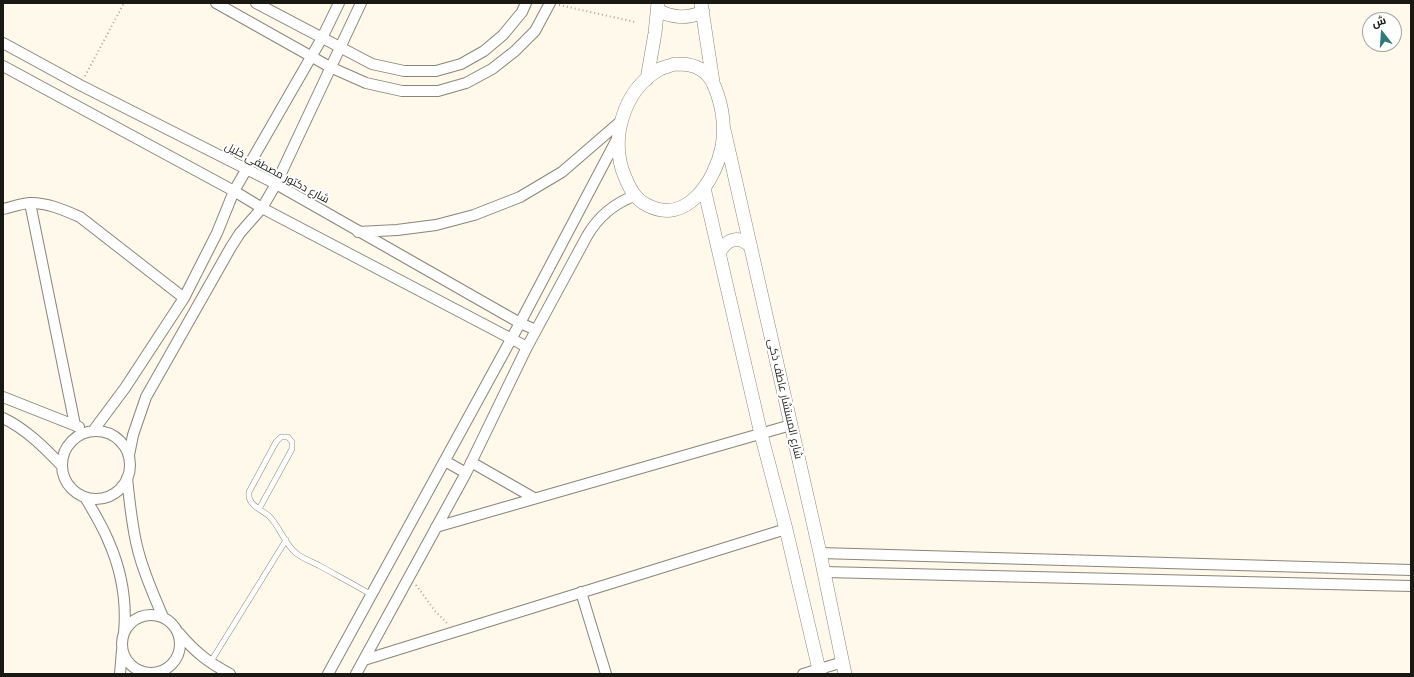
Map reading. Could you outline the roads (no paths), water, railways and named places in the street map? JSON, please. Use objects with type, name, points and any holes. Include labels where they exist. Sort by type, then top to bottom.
[{"type":"street","points":[[216,3],[330,67],[366,83],[402,91],[438,90],[466,83],[492,69],[515,51],[535,30],[551,3]]},
{"type":"street","points":[[256,3],[372,64],[404,71],[436,70],[461,64],[484,51],[503,35],[522,12],[526,3]]},
{"type":"street","points":[[127,478],[120,489],[110,496],[98,499],[85,497],[73,490],[65,480],[62,466],[64,454],[70,444],[79,436],[91,431],[125,388],[184,298],[217,233],[234,191],[322,38],[339,3]]},
{"type":"street","points":[[163,617],[146,577],[138,553],[133,528],[127,478],[133,435],[146,397],[231,247],[240,233],[262,208],[276,184],[330,67],[354,21],[361,3]]},
{"type":"street","points":[[657,6],[670,16],[684,18],[694,16],[702,7]]},
{"type":"street","points":[[647,79],[654,41],[657,6]]},
{"type":"street","points":[[618,137],[618,154],[622,170],[634,196],[642,203],[653,209],[665,211],[677,210],[688,205],[697,198],[704,188],[715,169],[722,147],[724,125],[721,103],[713,82],[702,7]]},
{"type":"street","name":"شارع دكتور مصطفى خليل","points":[[3,43],[80,85],[276,184],[520,323],[536,330]]},
{"type":"street","points":[[356,674],[466,473],[536,330],[587,218],[618,137],[621,121],[635,91],[647,79],[660,70],[674,64],[689,64],[703,71],[713,82]]},
{"type":"street","points":[[3,66],[234,191],[262,208],[511,340],[527,347]]},
{"type":"street","points":[[358,232],[398,230],[436,225],[474,215],[520,197],[562,172],[621,121]]},
{"type":"street","name":"شارع المستشار عاطف ذكى","points":[[724,125],[820,553],[844,668]]},
{"type":"street","points":[[704,188],[761,434],[786,529],[819,672]]},
{"type":"street","points":[[328,674],[520,323],[587,218],[602,216],[622,200],[634,196]]},
{"type":"street","points":[[3,209],[30,203],[48,205],[80,217],[184,298]]},
{"type":"street","points":[[30,203],[75,425]]},
{"type":"street","points":[[719,253],[727,242],[733,240],[740,240],[751,246]]},
{"type":"street","points":[[3,397],[91,431],[104,432],[115,437],[123,445],[129,455]]},
{"type":"street","points":[[3,418],[26,433],[62,466]]},
{"type":"street","points":[[436,527],[791,425]]},
{"type":"street","points":[[445,461],[466,473]]},
{"type":"street","points":[[471,462],[534,498]]},
{"type":"street","points":[[85,497],[108,540],[117,564],[123,590],[126,616],[120,674]]},
{"type":"street","points":[[364,660],[786,529]]},
{"type":"street","points":[[820,553],[1411,570]]},
{"type":"street","points":[[824,572],[1411,586]]},
{"type":"street","points":[[581,592],[606,674]]},
{"type":"street","points":[[178,631],[180,649],[177,657],[172,664],[157,673],[146,672],[133,666],[125,655],[123,641],[127,628],[134,620],[143,616],[153,615],[163,617],[169,621],[178,631],[195,651],[210,663],[230,674]]},
{"type":"street","points":[[803,674],[844,668]]},
{"type":"lane","points":[[259,509],[292,449],[292,442],[288,437],[284,436],[278,439],[249,492],[250,502],[259,509],[268,516],[278,527],[296,553],[372,595]]},
{"type":"lane","points":[[210,663],[286,540]]}]
